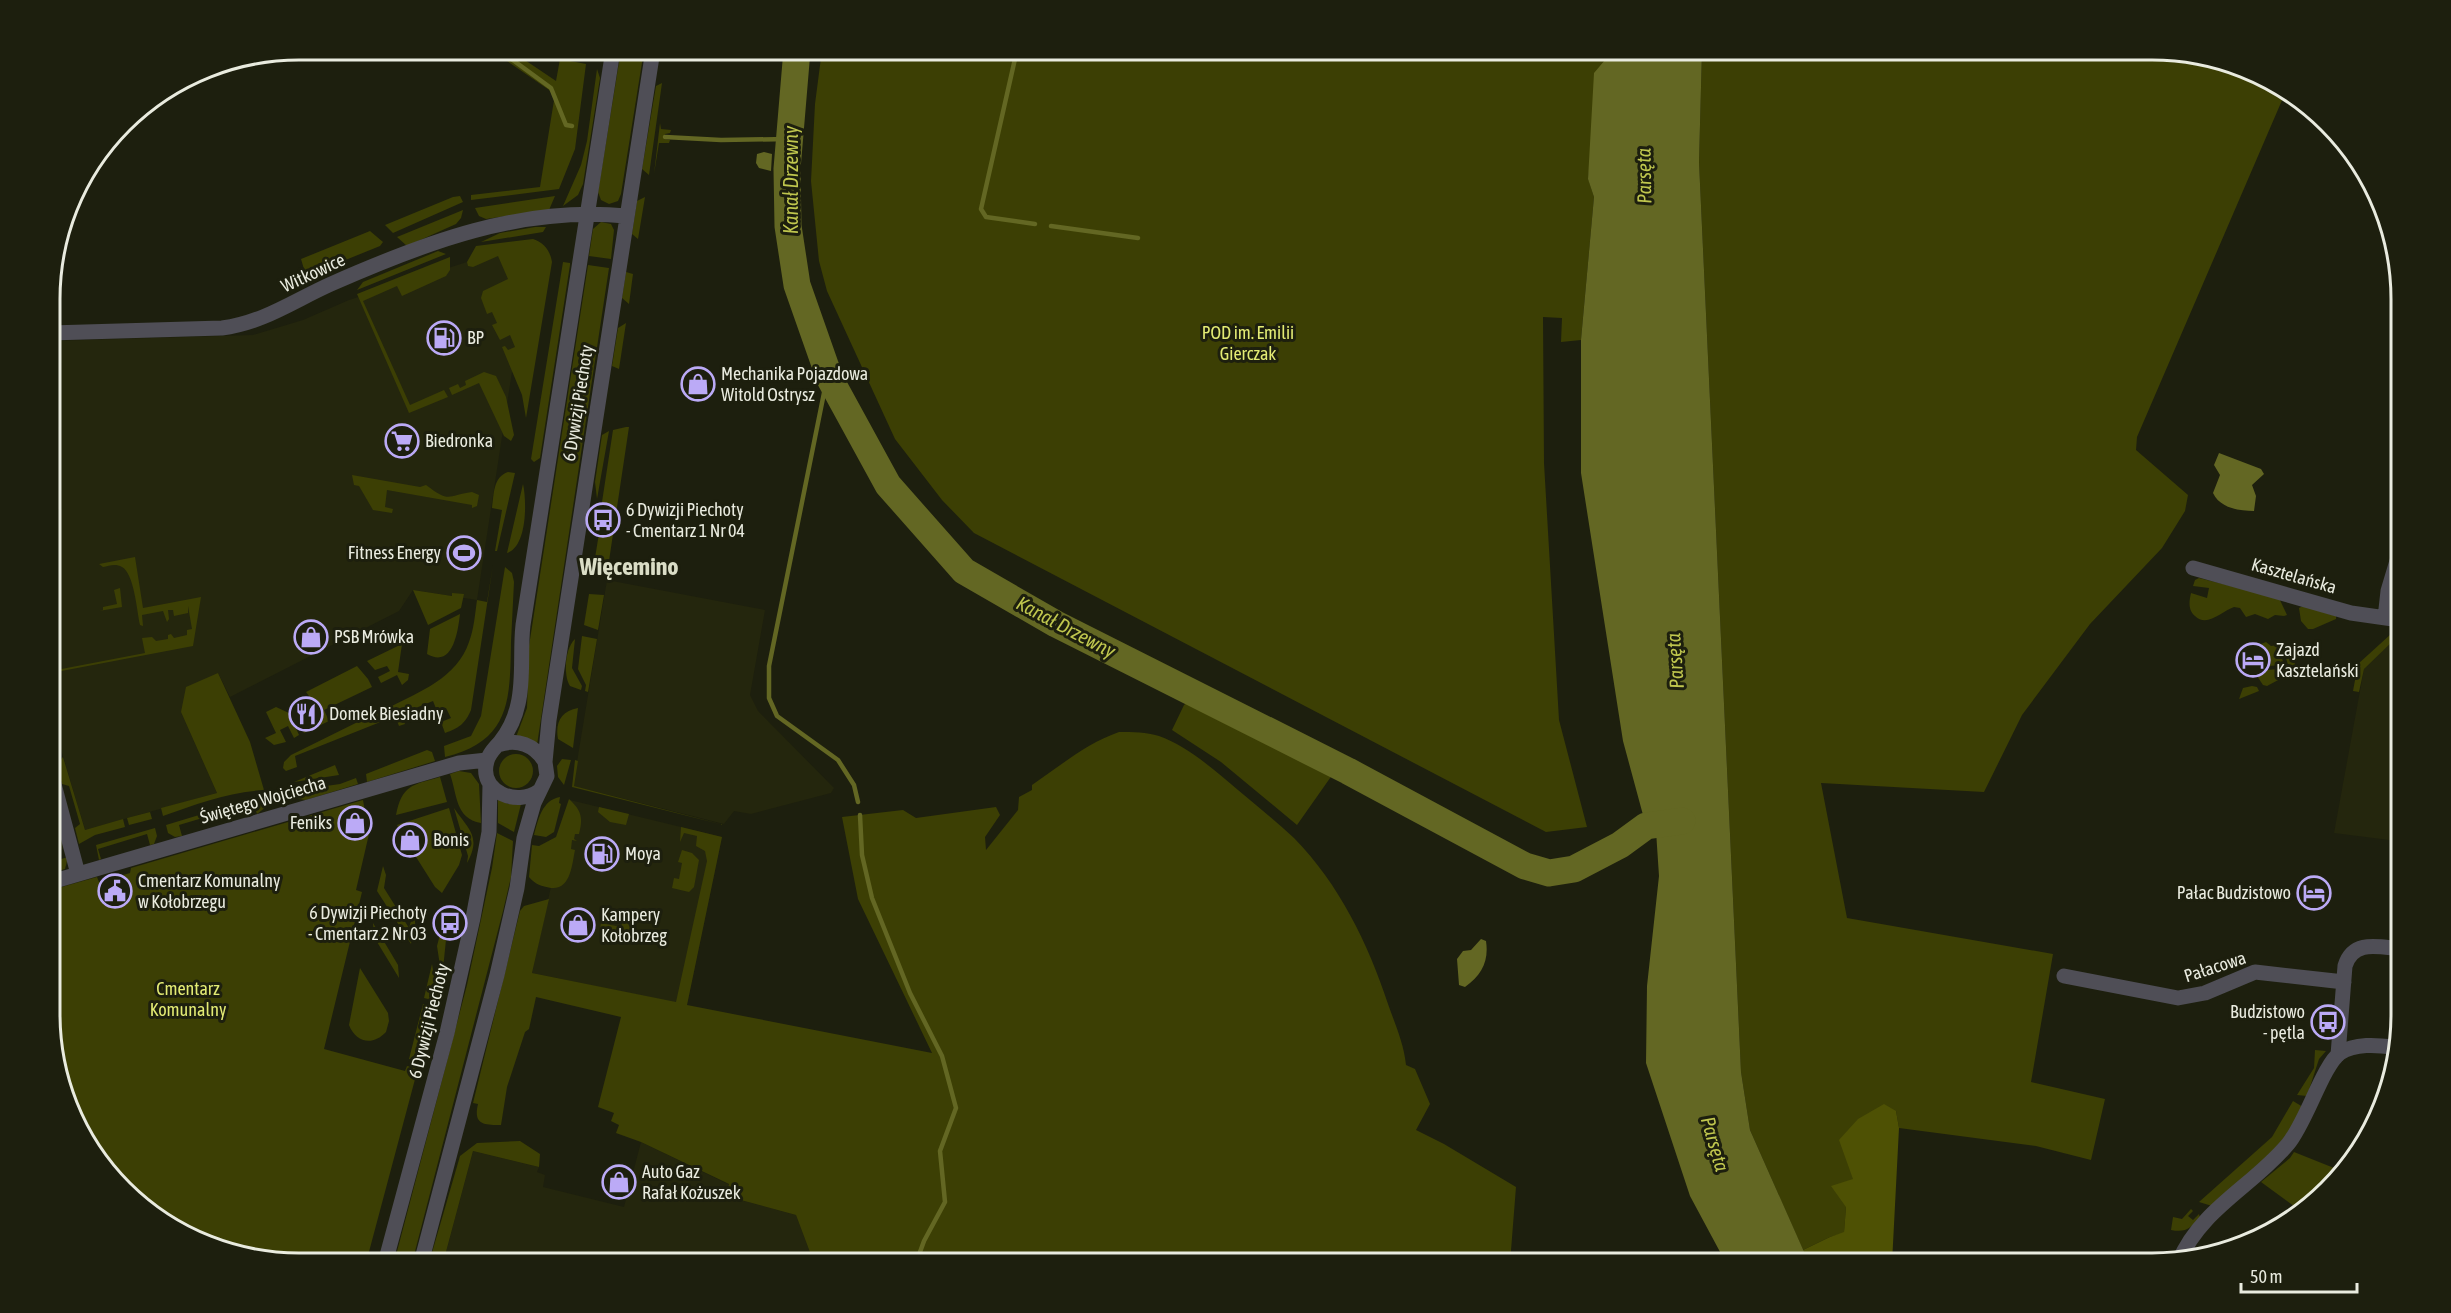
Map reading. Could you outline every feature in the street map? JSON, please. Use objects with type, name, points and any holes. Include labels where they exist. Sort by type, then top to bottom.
[{"type":"street","name":"6 Dywizji Piechoty","points":[[388,1253],[447,1033],[473,918],[489,832],[490,784],[486,772],[487,760],[511,726],[518,705],[523,625],[611,60]]},
{"type":"street","name":"6 Dywizji Piechoty","points":[[424,1253],[496,975],[517,888],[524,838],[539,791],[547,776],[545,762],[551,711],[651,60]]},
{"type":"street","name":"Witkowice","points":[[60,333],[242,326],[257,321],[342,279],[470,230],[503,223],[587,213],[626,216]]},
{"type":"street","name":"Kasztelańska","points":[[2193,568],[2351,612],[2391,619]]},
{"type":"street","points":[[2385,618],[2391,581]]},
{"type":"street","points":[[498,745],[512,742],[525,744],[537,751],[545,762]]},
{"type":"street","name":"Świętego Wojciecha","points":[[60,879],[459,763],[487,760]]},
{"type":"street","points":[[490,784],[502,795],[516,799],[528,797],[539,791]]},
{"type":"street","points":[[60,807],[78,874]]},
{"type":"street","points":[[2338,1055],[2346,962],[2354,951],[2369,945],[2391,948]]},
{"type":"street","name":"Pałacowa","points":[[2064,976],[2178,998],[2205,993],[2255,972],[2344,982]]},
{"type":"street","points":[[2184,1251],[2189,1240],[2205,1220],[2251,1181],[2289,1143],[2338,1055],[2360,1046],[2389,1047]]},
{"type":"shaded area","points":[[532,241],[477,600],[413,590],[399,611],[230,697],[218,673],[181,712],[217,793],[85,830],[60,746],[60,341],[253,335],[303,320],[349,300]]},
{"type":"shaded area","points":[[607,580],[765,610],[750,695],[758,711],[834,788],[831,793],[751,814],[734,811],[724,824],[573,786]]},
{"type":"shaded area","points":[[2391,642],[2391,840],[2334,833],[2364,669]]},
{"type":"shaded area","points":[[570,800],[722,837],[687,1005],[532,973]]},
{"type":"shaded area","points":[[60,830],[65,848],[60,850]]},
{"type":"shaded area","points":[[1884,1104],[1896,1111],[1899,1128],[1893,1253],[1804,1253],[1803,1250],[1844,1232],[1846,1207],[1831,1186],[1853,1179],[1839,1140],[1858,1119]]},
{"type":"shaded area","points":[[641,1142],[730,1185],[726,1196],[796,1215],[810,1253],[446,1253],[473,1151],[539,1167],[537,1172],[545,1175],[543,1187],[624,1207]]},
{"type":"green space","points":[[506,60],[525,60],[556,81],[560,60],[586,64],[575,149],[559,189],[471,200],[471,195],[540,187],[555,94]]},
{"type":"green space","points":[[619,60],[642,60],[621,194],[618,201],[609,204],[601,200],[598,192]]},
{"type":"green space","name":"POD im. Emilii Gierczak","points":[[821,60],[1605,60],[1588,178],[1594,197],[1581,340],[1561,342],[1562,318],[1543,317],[1544,463],[1559,720],[1587,827],[1546,832],[974,533],[942,500],[895,439],[827,291],[819,261],[811,181],[815,104]]},
{"type":"green space","points":[[1702,60],[2152,60],[2184,62],[2214,68],[2244,78],[2283,99],[2137,437],[2136,450],[2188,495],[2185,511],[2162,548],[2090,624],[2022,715],[1984,792],[1821,783],[1847,918],[2053,954],[2031,1082],[2105,1099],[2091,1160],[2036,1146],[1899,1128],[1896,1111],[1853,1179],[1846,1207],[1844,1233],[1803,1250],[1750,1130],[1741,1072],[1699,162]]},
{"type":"green space","points":[[597,69],[600,78],[583,184],[578,195],[563,206],[581,165],[587,141]]},
{"type":"green space","points":[[662,83],[649,175],[642,169],[656,86]]},
{"type":"green space","points":[[660,123],[661,129],[671,130],[670,133],[665,134],[664,139],[670,140],[669,143],[659,143],[654,174]]},
{"type":"green space","points":[[460,196],[463,202],[393,233],[385,225],[453,197]]},
{"type":"green space","points":[[555,196],[549,210],[486,219],[479,216],[475,208]]},
{"type":"green space","points":[[645,197],[638,239],[632,234],[637,201]]},
{"type":"green space","points":[[463,210],[456,224],[407,246],[397,237]]},
{"type":"green space","points":[[601,222],[611,224],[614,230],[611,259],[589,256],[593,229]]},
{"type":"green space","points":[[546,227],[543,232],[481,242],[500,233]]},
{"type":"green space","points":[[370,231],[383,242],[380,246],[306,276],[301,259]]},
{"type":"green space","points":[[533,239],[546,248],[552,262],[526,418],[522,395],[502,347],[505,346],[508,350],[515,347],[510,335],[500,340],[492,325],[497,323],[492,312],[487,314],[481,298],[483,291],[508,279],[498,256],[473,267],[468,266],[467,262],[476,246]]},
{"type":"green space","points":[[438,251],[446,254],[357,290],[363,282]]},
{"type":"green space","points":[[450,257],[450,270],[446,276],[402,296],[397,286],[363,301],[410,405],[444,390],[448,397],[409,413],[357,294]]},
{"type":"green space","points":[[563,262],[570,263],[570,265],[540,458],[534,462],[531,459]]},
{"type":"green space","points":[[588,265],[609,268],[537,745],[516,737],[527,708],[529,646]]},
{"type":"green space","points":[[626,272],[633,274],[629,304],[622,298]]},
{"type":"green space","points":[[626,323],[619,369],[612,366],[618,328]]},
{"type":"green space","points":[[484,372],[496,376],[506,397],[514,435],[511,441],[504,436],[479,383],[452,395],[449,388],[458,384],[460,388],[466,385],[465,381]]},
{"type":"green space","points":[[629,427],[609,561],[595,558],[600,527],[606,528],[608,514],[602,513],[602,502],[613,430]]},
{"type":"green space","points":[[609,431],[597,499],[595,482],[602,435]]},
{"type":"green space","points":[[508,472],[515,473],[497,551],[495,551],[502,510],[492,508],[494,492],[499,478]]},
{"type":"green space","points":[[352,475],[420,487],[426,485],[440,495],[449,497],[472,492],[479,495],[477,506],[472,508],[472,505],[387,490],[385,507],[393,509],[392,513],[373,510],[359,486],[354,485]]},
{"type":"green space","points":[[523,484],[525,512],[522,533],[514,549],[507,553]]},
{"type":"green space","points":[[135,557],[143,608],[201,597],[193,646],[60,671],[60,669],[145,653],[142,638],[152,637],[156,641],[168,639],[168,635],[171,634],[174,638],[187,635],[187,630],[192,629],[188,606],[188,613],[174,616],[173,610],[168,610],[167,622],[163,611],[142,615],[143,626],[140,625],[132,584],[126,571],[117,565],[103,567],[99,564]]},
{"type":"green space","points":[[493,565],[469,715],[461,725],[445,733],[441,722],[451,718],[446,708],[437,711],[433,701],[401,714],[405,724],[399,726],[395,716],[392,718],[388,708],[436,682],[456,665],[463,655],[472,632],[477,600],[487,602]]},
{"type":"green space","points":[[505,567],[512,573],[514,582],[510,682],[502,715],[495,729],[483,740],[467,750],[445,757],[444,746],[471,736],[481,716]]},
{"type":"green space","points":[[2199,578],[2279,598],[2287,615],[2275,615],[2268,619],[2255,614],[2246,617],[2240,608],[2234,607],[2214,618],[2200,619],[2193,614],[2190,608],[2191,593],[2207,598],[2209,588],[2193,586],[2195,580]]},
{"type":"green space","points":[[120,588],[122,607],[99,611],[103,610],[103,607],[117,604],[114,590]]},
{"type":"green space","points":[[413,590],[452,596],[452,593],[464,594],[461,608],[428,625]]},
{"type":"green space","points":[[589,594],[604,595],[598,630],[584,625]]},
{"type":"green space","points":[[2303,606],[2336,616],[2336,619],[2308,629],[2301,621],[2299,608]]},
{"type":"green space","points":[[460,614],[456,638],[448,652],[436,657],[427,654],[430,629]]},
{"type":"green space","points":[[2391,634],[2391,643],[2364,669],[2359,692],[2353,691],[2358,664]]},
{"type":"green space","points":[[582,636],[597,639],[588,692],[585,691],[586,685],[578,669]]},
{"type":"green space","points":[[575,639],[572,668],[582,686],[581,690],[570,686],[566,675],[567,655]]},
{"type":"green space","points":[[2266,642],[2271,646],[2278,645],[2284,665],[2267,666],[2271,664],[2261,644]]},
{"type":"green space","points":[[402,644],[398,672],[409,674],[408,680],[402,685],[397,675],[381,683],[378,677],[390,671],[387,666],[375,670],[367,661]]},
{"type":"green space","points":[[2288,644],[2296,667],[2295,671],[2267,686],[2263,685],[2257,676],[2267,670],[2289,668],[2282,645]]},
{"type":"green space","points":[[357,666],[372,687],[324,710],[329,721],[304,733],[297,719],[315,710],[306,692]]},
{"type":"green space","points":[[218,673],[250,742],[264,790],[225,796],[163,816],[161,808],[217,793],[181,712],[186,687]]},
{"type":"green space","points":[[2257,687],[2259,691],[2239,699],[2243,688]]},
{"type":"green space","points":[[1190,700],[1335,771],[1297,825],[1221,762],[1172,730],[1184,705]]},
{"type":"green space","points":[[276,707],[289,713],[299,735],[294,738],[288,726],[280,730],[286,742],[274,745],[265,738],[276,733],[266,712]]},
{"type":"green space","points":[[578,708],[573,748],[558,739],[557,728],[563,715]]},
{"type":"green space","points":[[384,709],[388,719],[295,756],[297,767],[286,771],[283,768],[284,762],[291,755]]},
{"type":"green space","points":[[1119,732],[1144,733],[1169,740],[1190,752],[1221,775],[1294,838],[1325,875],[1361,937],[1380,981],[1403,1049],[1406,1065],[1415,1069],[1430,1104],[1416,1130],[1516,1187],[1511,1253],[810,1253],[796,1215],[726,1196],[729,1184],[641,1142],[616,1133],[619,1125],[611,1121],[614,1113],[598,1107],[621,1017],[536,997],[529,1029],[525,1032],[507,1087],[501,1125],[485,1124],[479,1120],[478,1104],[473,1103],[520,911],[524,906],[549,899],[532,973],[676,1002],[707,861],[705,851],[696,846],[697,836],[684,833],[680,842],[681,827],[722,837],[687,1005],[932,1053],[858,899],[842,817],[903,810],[916,818],[996,807],[1000,815],[985,837],[986,850],[1018,810],[1019,797],[1032,790],[1032,785],[1063,763]]},
{"type":"green space","points":[[427,750],[432,752],[435,761],[367,782],[366,774]]},
{"type":"green space","points":[[516,754],[528,759],[533,771],[528,783],[516,788],[504,783],[499,771],[504,759]]},
{"type":"green space","points":[[63,757],[85,830],[123,819],[125,827],[95,835],[79,844],[75,828],[80,824],[69,786],[62,784],[60,778],[60,760]]},
{"type":"green space","points":[[562,759],[571,760],[564,785],[558,777],[557,766]]},
{"type":"green space","points":[[575,760],[578,761],[574,786],[724,825],[572,787]]},
{"type":"green space","points":[[335,765],[339,775],[294,782]]},
{"type":"green space","points":[[459,771],[471,773],[479,784],[481,823],[472,821],[458,804],[450,774]]},
{"type":"green space","points":[[440,777],[447,802],[396,815],[405,792],[422,782]]},
{"type":"green space","points":[[356,778],[358,784],[306,800],[299,799],[291,791],[340,784]]},
{"type":"green space","points":[[560,797],[559,803],[561,804],[554,832],[546,837],[534,835],[545,806]]},
{"type":"green space","points":[[498,798],[508,804],[521,804],[514,832],[498,823]]},
{"type":"green space","points":[[252,799],[268,800],[266,807],[257,814],[253,803],[179,825],[182,836],[175,837],[168,833],[166,825]]},
{"type":"green space","points":[[569,799],[577,807],[581,819],[579,834],[575,834],[574,839],[577,841],[572,840],[571,849],[575,850],[571,869],[567,881],[558,888],[541,886],[529,877],[532,845],[539,846],[556,837]]},
{"type":"green space","name":"Cmentarz Komunalny","points":[[363,800],[369,834],[356,890],[362,892],[324,1049],[405,1071],[407,1066],[418,1068],[369,1253],[267,1251],[237,1245],[207,1235],[153,1204],[119,1172],[100,1147],[78,1106],[68,1076],[62,1046],[60,887],[97,877],[99,882],[130,873],[131,868]]},
{"type":"green space","points":[[599,807],[629,814],[626,825],[610,822],[598,812]]},
{"type":"green space","points":[[449,808],[462,855],[459,865],[442,893],[435,887],[411,849],[420,844],[410,828],[401,833],[397,825]]},
{"type":"green space","points":[[454,808],[473,839],[467,863],[468,856]]},
{"type":"green space","points":[[150,812],[152,819],[129,825],[127,818]]},
{"type":"green space","points":[[155,828],[157,836],[154,844],[150,845],[147,834],[98,849],[101,859],[99,860],[96,845]]},
{"type":"green space","points":[[497,833],[513,841],[511,877],[503,911],[415,1253],[397,1253],[467,985],[492,868]]},
{"type":"green space","points":[[682,850],[692,853],[699,860],[694,887],[689,892],[672,888],[674,878],[679,879],[682,863],[678,862]]},
{"type":"green space","points":[[68,857],[65,869],[60,870],[60,859]]},
{"type":"green space","points":[[383,866],[386,875],[384,888],[409,928],[413,914],[415,929],[411,944],[377,891]]},
{"type":"green space","points":[[624,917],[635,936],[600,929],[601,923],[621,927]]},
{"type":"green space","points":[[444,919],[448,920],[442,979],[437,946]]},
{"type":"green space","points":[[373,923],[398,965],[399,978],[374,937]]},
{"type":"green space","points":[[432,964],[437,994],[436,1001],[424,998]]},
{"type":"green space","points":[[360,968],[388,1013],[389,1021],[386,1032],[370,1041],[356,1036],[349,1025]]},
{"type":"green space","points":[[423,1004],[434,1007],[420,1062],[409,1059]]},
{"type":"green space","points":[[2315,1050],[2326,1051],[2319,1059],[2307,1096],[2297,1095],[2314,1068]]},
{"type":"green space","points":[[2293,1101],[2303,1107],[2286,1136],[2275,1148],[2212,1206],[2199,1202],[2272,1137]]},
{"type":"green space","points":[[520,1141],[540,1154],[539,1167],[473,1151],[446,1253],[432,1253],[460,1156],[477,1143]]},
{"type":"green space","points":[[2294,1152],[2335,1168],[2294,1206],[2261,1182]]},
{"type":"green space","points":[[2191,1209],[2193,1211],[2188,1216],[2193,1220],[2199,1214],[2200,1217],[2194,1224],[2188,1229],[2171,1230],[2173,1217],[2182,1219]]},
{"type":"water","name":"Parsęta","points":[[1605,60],[1702,60],[1699,162],[1741,1072],[1750,1130],[1805,1253],[1721,1253],[1690,1196],[1646,1063],[1647,986],[1659,876],[1656,831],[1646,826],[1623,741],[1581,473],[1581,340],[1594,197],[1588,179],[1594,73]]},
{"type":"water","points":[[764,152],[772,154],[771,171],[759,168],[756,163],[757,154]]},
{"type":"water","points":[[2219,453],[2261,469],[2264,474],[2252,485],[2256,496],[2254,511],[2236,509],[2216,498],[2213,493],[2220,475],[2214,465]]},
{"type":"water","points":[[1481,939],[1486,941],[1487,948],[1483,967],[1476,978],[1465,987],[1459,985],[1457,959],[1463,951],[1471,950]]},
{"type":"waterway","points":[[513,60],[551,88],[566,125],[572,126]]},
{"type":"waterway","name":"Kanał Drzewny","points":[[796,60],[787,169],[788,226],[797,285],[830,379],[888,485],[964,571],[1056,624],[1348,771],[1525,866],[1549,873],[1574,869],[1620,845],[1646,826],[1682,821]]},
{"type":"waterway","points":[[1015,60],[981,209],[986,217],[1035,224]]},
{"type":"waterway","points":[[665,137],[721,140],[788,139]]},
{"type":"waterway","points":[[1051,226],[1138,238]]},
{"type":"waterway","points":[[830,379],[826,383],[769,666],[769,698],[777,716],[838,760],[854,785],[858,802]]},
{"type":"waterway","points":[[860,815],[862,855],[872,898],[910,993],[942,1056],[956,1108],[940,1151],[945,1202],[920,1253]]},
{"type":"place","name":"BP","points":[[444,338]]},
{"type":"place","name":"Mechanika Pojazdowa Witold Ostrysz","points":[[698,384]]},
{"type":"place","name":"Biedronka","points":[[402,441]]},
{"type":"place","name":"6 Dywizji Piechoty - Cmentarz 1 Nr 04","points":[[603,520]]},
{"type":"place","name":"Fitness Energy","points":[[464,553]]},
{"type":"place","name":"PSB Mrówka","points":[[311,637]]},
{"type":"place","name":"Zajazd Kasztelański","points":[[2253,660]]},
{"type":"place","name":"Domek Biesiadny","points":[[306,714]]},
{"type":"place","name":"Feniks","points":[[355,823]]},
{"type":"place","name":"Bonis","points":[[410,840]]},
{"type":"place","name":"Moya","points":[[602,854]]},
{"type":"place","name":"Cmentarz Komunalny w Kołobrzegu","points":[[115,891]]},
{"type":"place","name":"Pałac Budzistowo","points":[[2314,893]]},
{"type":"place","name":"6 Dywizji Piechoty - Cmentarz 2 Nr 03","points":[[450,923]]},
{"type":"place","name":"Kampery Kołobrzeg","points":[[578,925]]},
{"type":"place","name":"Budzistowo - pętla","points":[[2328,1022]]},
{"type":"place","name":"Auto Gaz Rafał Kożuszek","points":[[619,1182]]},
{"type":"district","name":"Więcemino","points":[[629,567]]}]
